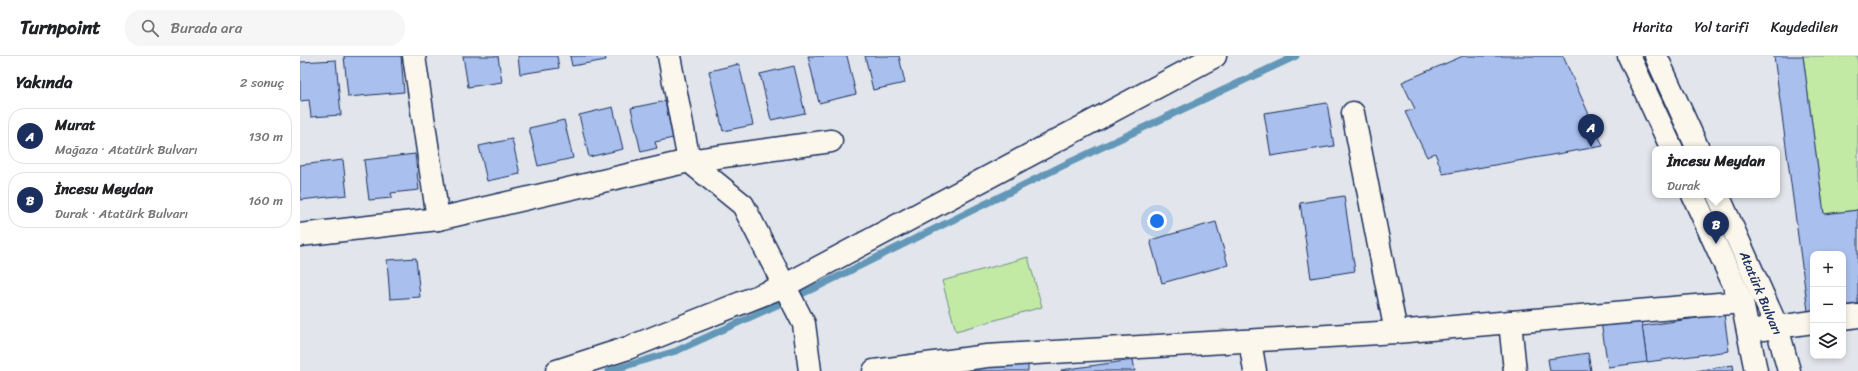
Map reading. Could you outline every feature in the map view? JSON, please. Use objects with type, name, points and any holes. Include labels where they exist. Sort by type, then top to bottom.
[{"type":"street","points":[[414,56],[438,219]]},
{"type":"street","points":[[669,56],[689,161],[743,205],[804,324],[810,371]]},
{"type":"street","points":[[558,371],[628,348],[784,286],[1215,56]]},
{"type":"street","points":[[1629,56],[1671,146]]},
{"type":"street","points":[[1656,56],[1697,146]]},
{"type":"street","points":[[1353,114],[1396,332]]},
{"type":"street","points":[[300,235],[438,219],[689,161],[831,141]]},
{"type":"street","name":"Atatürk Bulvarı","points":[[1694,198],[1742,302],[1756,371]]},
{"type":"street","name":"Atatürk Bulvarı","points":[[1719,198],[1777,327],[1788,371]]},
{"type":"street","points":[[874,371],[987,356],[1396,332],[1742,302]]},
{"type":"street","points":[[1846,318],[1858,316]]},
{"type":"street","points":[[1510,322],[1515,371]]},
{"type":"street","points":[[1749,331],[1810,322]]},
{"type":"street","points":[[1250,341],[1255,371]]},
{"type":"green space","points":[[1803,56],[1858,56],[1858,210],[1824,214]]},
{"type":"green space","points":[[1028,257],[1042,307],[956,331],[942,281]]},
{"type":"building","points":[[344,56],[401,56],[404,92],[348,97]]},
{"type":"building","points":[[463,56],[498,56],[502,82],[468,87]]},
{"type":"building","points":[[518,56],[557,56],[559,68],[520,74]]},
{"type":"building","points":[[570,56],[605,56],[606,60],[572,66]]},
{"type":"building","points":[[808,56],[847,56],[856,94],[819,103]]},
{"type":"building","points":[[865,56],[899,56],[905,83],[873,90]]},
{"type":"building","points":[[1463,56],[1563,56],[1603,146],[1443,174],[1435,153],[1427,157],[1405,112],[1415,109],[1402,82]]},
{"type":"building","points":[[1774,56],[1803,56],[1824,214],[1858,210],[1858,304],[1846,306],[1846,251],[1810,251],[1810,311],[1808,311]]},
{"type":"building","points":[[336,60],[341,115],[311,117],[309,100],[300,101],[300,62]]},
{"type":"building","points":[[739,64],[753,125],[723,131],[709,71]]},
{"type":"building","points":[[794,66],[805,113],[771,120],[760,74]]},
{"type":"building","points":[[665,101],[673,138],[655,142],[657,148],[641,152],[631,108]]},
{"type":"building","points":[[1327,103],[1334,146],[1271,156],[1264,113]]},
{"type":"building","points":[[613,107],[623,149],[589,157],[579,115]]},
{"type":"building","points":[[564,120],[573,158],[538,166],[529,128]]},
{"type":"building","points":[[512,139],[520,174],[487,181],[479,146]]},
{"type":"building","points":[[415,154],[419,190],[391,193],[392,198],[369,200],[364,160]]},
{"type":"building","points":[[343,160],[347,195],[300,200],[300,165]]},
{"type":"building","points":[[1344,196],[1355,271],[1311,278],[1300,203]]},
{"type":"building","points":[[1216,222],[1228,265],[1162,283],[1150,240]]},
{"type":"building","points":[[416,258],[420,297],[390,299],[387,260]]},
{"type":"building","points":[[1724,314],[1729,351],[1647,362],[1642,326]]},
{"type":"building","points":[[1641,317],[1647,362],[1608,367],[1601,322]]},
{"type":"building","points":[[1588,353],[1591,371],[1550,371],[1548,359]]},
{"type":"building","points":[[1133,360],[1135,371],[1061,371],[1061,370]]},
{"type":"building","points":[[1028,363],[1028,371],[950,371]]},
{"type":"building","points":[[1733,365],[1734,371],[1696,371]]},
{"type":"waterway","points":[[609,371],[676,351],[819,286],[1062,166],[1296,56]]},
{"type":"place","name":"Murat","points":[[1591,147]]},
{"type":"place","name":"İncesu Meydan","points":[[1716,244]]}]
